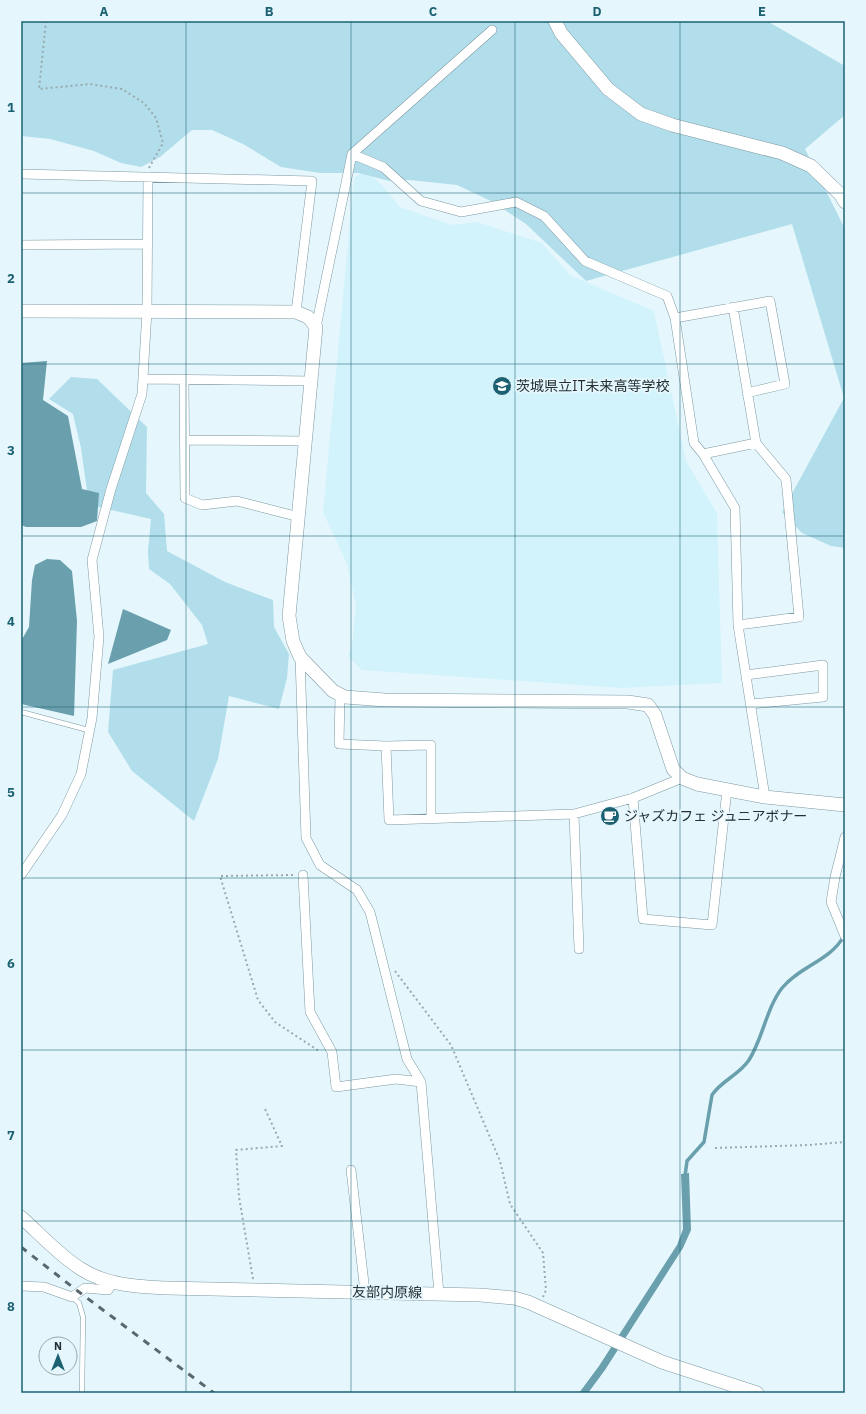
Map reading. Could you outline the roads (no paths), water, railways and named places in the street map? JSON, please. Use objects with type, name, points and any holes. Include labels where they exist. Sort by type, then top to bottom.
[{"type":"street","points":[[555,21],[561,33],[608,89],[641,114],[672,125],[782,152],[811,166],[840,194],[845,202]]},
{"type":"street","points":[[492,30],[352,154],[316,327],[289,616],[293,641],[300,657],[333,691],[345,697],[385,700],[628,702],[648,705],[654,715],[673,769],[682,778],[696,784],[766,797],[845,805]]},
{"type":"street","points":[[352,154],[383,167],[420,201],[461,212],[516,202],[544,216],[584,261],[667,296],[674,318],[694,443],[703,454],[735,508],[738,625],[766,797]]},
{"type":"street","points":[[21,174],[312,181],[296,312]]},
{"type":"street","points":[[21,875],[62,815],[81,774],[88,730],[92,718],[99,637],[92,560],[111,489],[142,394],[147,311],[148,177]]},
{"type":"street","points":[[21,245],[147,244]]},
{"type":"street","points":[[674,318],[770,301],[786,384],[747,393]]},
{"type":"street","points":[[733,307],[756,443],[786,479],[799,617],[738,625]]},
{"type":"street","points":[[21,310],[296,312],[308,318],[316,327]]},
{"type":"street","points":[[143,379],[312,381]]},
{"type":"street","points":[[184,380],[185,498],[202,505],[237,501],[299,517]]},
{"type":"street","points":[[185,440],[306,441]]},
{"type":"street","points":[[703,454],[756,443]]},
{"type":"street","points":[[300,657],[306,838],[320,865],[357,890],[370,912],[407,1059],[421,1082],[439,1294]]},
{"type":"street","points":[[746,675],[823,665],[823,697],[751,704]]},
{"type":"street","points":[[340,695],[339,744],[386,746],[431,745],[431,819]]},
{"type":"street","points":[[386,746],[389,820],[574,814],[633,798],[682,778]]},
{"type":"street","points":[[633,798],[643,919],[712,924],[727,790]]},
{"type":"street","points":[[574,814],[579,950]]},
{"type":"street","points":[[845,837],[835,877],[831,902],[845,936]]},
{"type":"street","points":[[303,875],[310,1012],[332,1052],[336,1087],[396,1079],[421,1082]]},
{"type":"street","points":[[351,1170],[365,1292]]},
{"type":"street","name":"友部内原線","points":[[21,1217],[71,1262],[83,1270],[114,1282],[145,1287],[502,1296],[540,1306],[662,1362],[757,1393]]},
{"type":"street","points":[[21,1286],[44,1288],[72,1297],[85,1288],[108,1290],[114,1282]]},
{"type":"lane","points":[[21,712],[88,730]]},
{"type":"lane","points":[[72,1297],[79,1303],[83,1317],[82,1393]]},
{"type":"waterway","points":[[685,1176],[687,1161],[704,1142],[712,1095],[749,1060],[758,1042],[772,1005],[782,988],[797,974],[831,952],[844,936]]},
{"type":"railway","points":[[21,1247],[214,1393]]},
{"type":"place","name":"茨城県立IT未来高等学校","points":[[502,386]]},
{"type":"place","name":"ジャズカフェ ジュニアボナー","points":[[610,816]]}]
